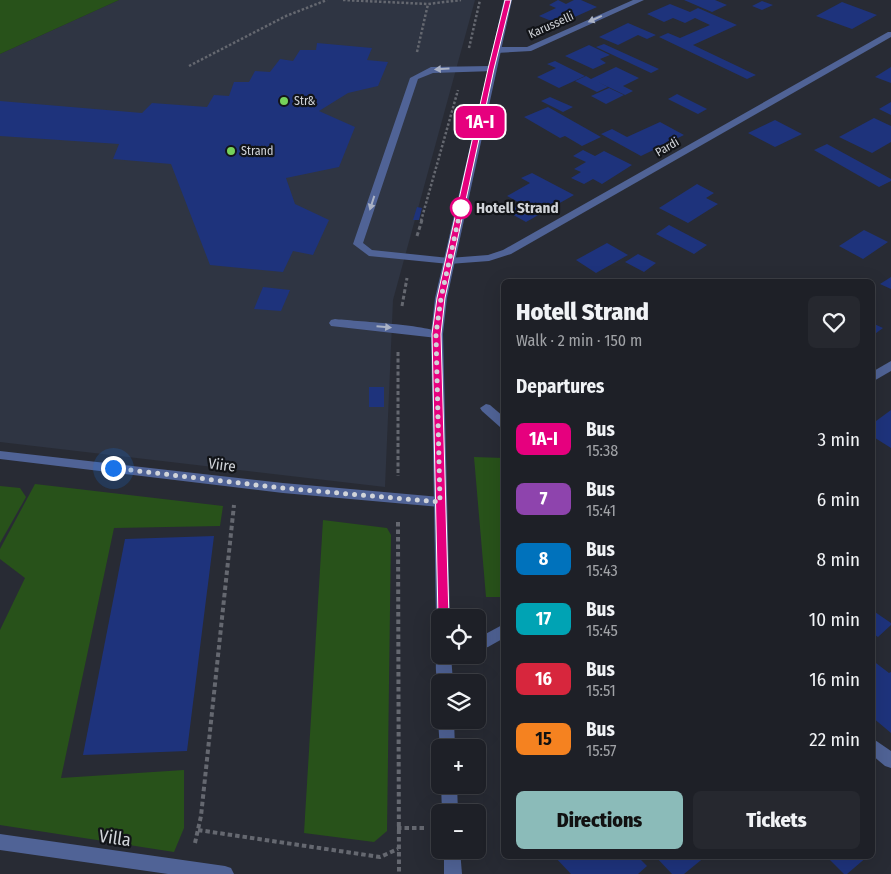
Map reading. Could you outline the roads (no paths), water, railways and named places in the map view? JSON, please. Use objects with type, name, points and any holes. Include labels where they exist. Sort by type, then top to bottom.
[{"type":"street","points":[[443,609],[436,334],[441,298],[508,0]]},
{"type":"street","name":"Karusselli","points":[[496,50],[528,49],[640,0]]},
{"type":"street","name":"Pardi","points":[[491,69],[431,70],[414,78],[358,244],[369,253],[449,262],[489,258],[507,252],[891,34]]},
{"type":"street","points":[[335,323],[398,328],[436,334]]},
{"type":"street","points":[[881,376],[891,365]]},
{"type":"street","points":[[486,408],[501,421]]},
{"type":"street","name":"Viire","points":[[0,455],[282,488],[440,502]]},
{"type":"street","points":[[486,641],[501,632]]},
{"type":"street","points":[[875,748],[891,761]]},
{"type":"street","name":"Villa","points":[[0,842],[225,874]]},
{"type":"street","points":[[452,859],[453,874]]},
{"type":"place","name":"Str&","points":[[284,101]]},
{"type":"place","name":"Strand","points":[[231,151]]},
{"type":"place","name":"Hotell Strand","points":[[461,208]]}]
